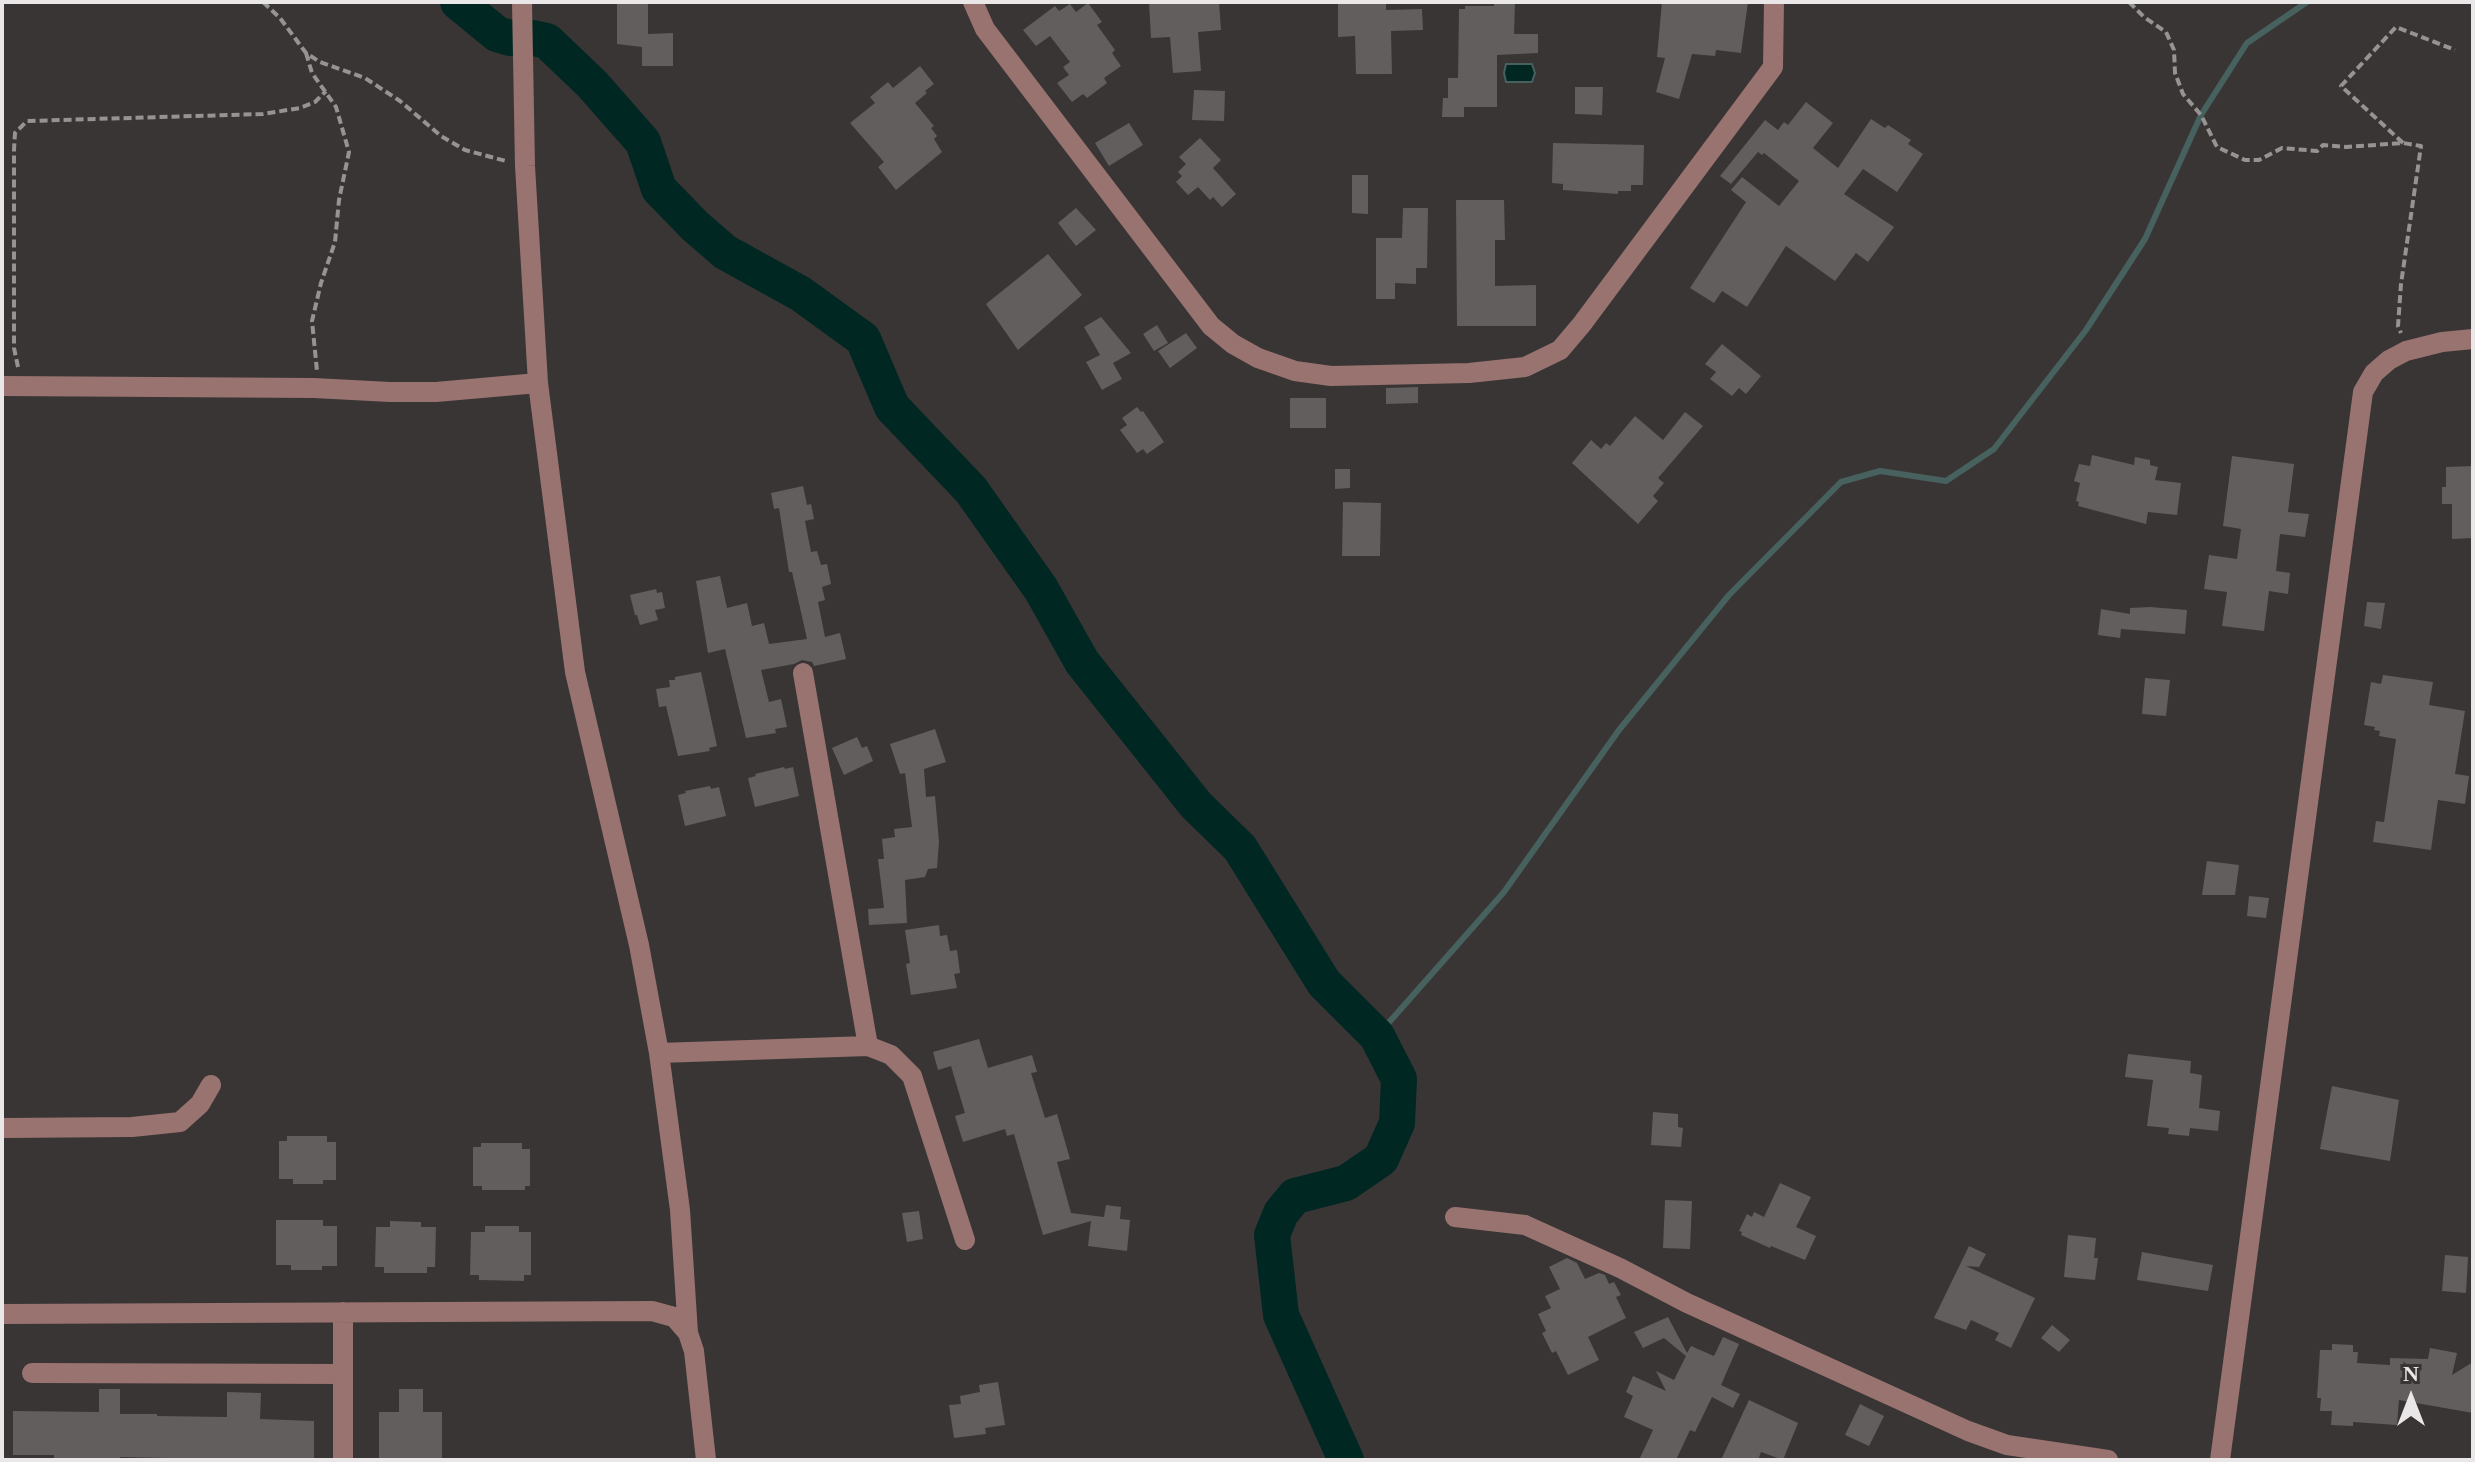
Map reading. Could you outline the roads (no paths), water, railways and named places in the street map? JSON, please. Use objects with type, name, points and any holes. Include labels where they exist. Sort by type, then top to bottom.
[{"type":"street","points":[[522,2],[525,166],[538,383],[575,672],[639,945],[659,1053],[680,1210],[688,1333],[694,1351],[706,1460]]},
{"type":"street","points":[[973,2],[985,29],[1211,326],[1233,344],[1258,358],[1295,371],[1331,376],[1469,373],[1525,367],[1560,350],[1773,67],[1774,2]]},
{"type":"street","points":[[2220,1460],[2363,392],[2374,373],[2406,351],[2442,342],[2473,339]]},
{"type":"street","points":[[12,386],[436,392],[538,383]]},
{"type":"street","points":[[803,673],[868,1046]]},
{"type":"street","points":[[659,1053],[868,1046],[891,1055],[912,1076],[965,1240]]},
{"type":"street","points":[[2,1128],[132,1127],[180,1122],[200,1104],[211,1085]]},
{"type":"street","points":[[1455,1217],[1525,1225],[1620,1268],[1687,1303],[1968,1431],[2007,1445],[2108,1460]]},
{"type":"street","points":[[2,1314],[652,1311],[674,1317],[688,1333]]},
{"type":"street","points":[[343,1312],[343,1460]]},
{"type":"street","points":[[32,1373],[343,1374]]},
{"type":"water","points":[[1506,64],[1532,64],[1535,73],[1532,82],[1506,82]]},
{"type":"waterway","points":[[458,2],[497,34],[510,38]]},
{"type":"waterway","points":[[1377,1036],[1504,892],[1619,730],[1729,595],[1841,482],[1880,471],[1946,481],[1994,449],[2086,330],[2145,239],[2201,115],[2247,43],[2307,2]]},
{"type":"waterway","points":[[533,38],[547,41],[592,84],[643,142],[659,189],[695,226],[725,252],[801,294],[863,339],[892,407],[971,490],[1041,589],[1082,662],[1196,805],[1240,848],[1324,983],[1377,1036],[1399,1079],[1397,1123],[1381,1159],[1346,1183],[1295,1196],[1281,1213],[1272,1235],[1281,1315],[1346,1460]]}]
